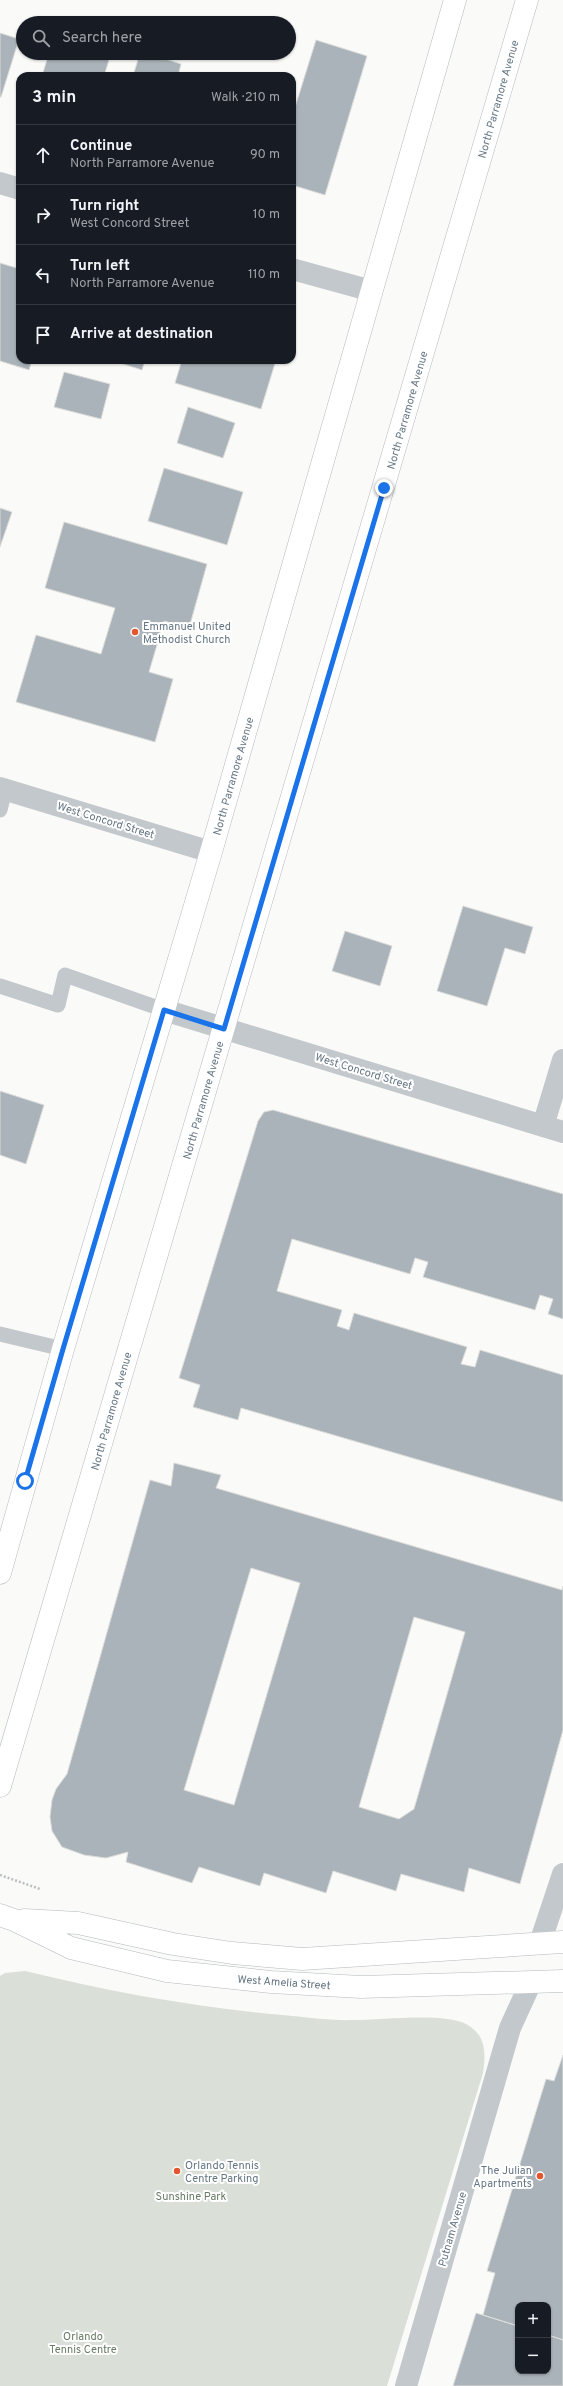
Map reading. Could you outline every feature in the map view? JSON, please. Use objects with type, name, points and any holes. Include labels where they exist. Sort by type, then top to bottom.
[{"type":"street","name":"North Parramore Avenue","points":[[0,1573],[63,1349],[211,852],[455,0]]},
{"type":"street","name":"North Parramore Avenue","points":[[0,1786],[527,0]]},
{"type":"street","points":[[0,183],[16,188]]},
{"type":"street","points":[[296,270],[372,291]]},
{"type":"street","name":"West Concord Street","points":[[2,796],[211,852]]},
{"type":"street","name":"West Concord Street","points":[[164,1010],[553,1129]]},
{"type":"street","points":[[553,1129],[563,1060]]},
{"type":"street","points":[[540,1943],[563,1874]]},
{"type":"street","name":"West Amelia Street","points":[[7,1918],[78,1923],[181,1945],[232,1953],[302,1959],[563,1942]]},
{"type":"street","name":"West Amelia Street","points":[[7,1918],[71,1948],[168,1971],[271,1982],[361,1987],[563,1981]]},
{"type":"street","name":"Putnam Avenue","points":[[406,2386],[510,2028],[531,1982]]},
{"type":"lane","points":[[0,986],[58,1005],[66,974],[164,1010]]},
{"type":"lane","points":[[0,1334],[63,1349]]},
{"type":"path","points":[[0,1875],[47,1891]]},
{"type":"green space","name":"Sunshine Park","points":[[25,1971],[89,1986],[217,2008],[336,2020],[428,2017],[443,2018],[456,2020],[466,2024],[478,2033],[484,2051],[483,2073],[387,2386],[0,2386],[0,1976],[5,1973]]},
{"type":"building","points":[[0,33],[16,38],[16,49],[0,97]]},
{"type":"building","points":[[316,40],[367,56],[325,195],[296,186],[296,104]]},
{"type":"building","points":[[47,60],[109,60],[105,72],[43,72]]},
{"type":"building","points":[[138,60],[169,60],[181,64],[179,72],[134,72]]},
{"type":"building","points":[[0,263],[16,268],[16,364],[31,364],[29,370],[0,361]]},
{"type":"building","points":[[123,364],[144,364],[142,370]]},
{"type":"building","points":[[181,364],[275,364],[261,409],[175,383]]},
{"type":"building","points":[[64,372],[110,384],[101,419],[54,407]]},
{"type":"building","points":[[188,407],[235,423],[223,458],[177,443]]},
{"type":"building","points":[[164,468],[243,492],[227,545],[148,521]]},
{"type":"building","points":[[0,508],[12,512],[0,547]]},
{"type":"building","name":"Emmanuel United Methodist Church","points":[[64,522],[207,564],[189,628],[164,621],[149,672],[173,679],[155,742],[16,702],[36,635],[101,654],[115,608],[45,588]]},
{"type":"building","points":[[463,906],[533,927],[525,954],[505,948],[487,1006],[437,991]]},
{"type":"building","points":[[345,931],[392,946],[380,986],[332,971]]},
{"type":"building","points":[[0,1091],[44,1105],[26,1164],[0,1155]]},
{"type":"building","points":[[273,1110],[563,1194],[563,1319],[548,1314],[553,1299],[540,1295],[535,1310],[423,1277],[428,1262],[415,1258],[410,1274],[292,1239],[277,1291],[342,1310],[337,1326],[349,1330],[354,1313],[467,1347],[461,1364],[475,1367],[480,1350],[563,1375],[563,1502],[241,1408],[238,1420],[193,1407],[200,1385],[179,1378],[258,1121],[264,1112]]},
{"type":"building","points":[[174,1463],[221,1475],[216,1488],[562,1590],[563,1586],[563,1730],[520,1884],[469,1868],[464,1892],[401,1874],[396,1891],[333,1871],[326,1893],[264,1873],[260,1886],[199,1867],[192,1883],[126,1862],[128,1852],[106,1858],[84,1855],[62,1847],[52,1831],[50,1817],[52,1800],[56,1789],[67,1774],[150,1480],[171,1486]],"holes":[[[251,1568],[300,1583],[234,1805],[184,1790]],[[414,1617],[465,1632],[414,1809],[399,1819],[359,1807]]]},
{"type":"building","name":"The Julian Apartments","points":[[563,2055],[563,2340],[551,2336],[551,2302],[515,2302],[515,2325],[483,2315],[495,2273],[487,2271],[546,2079],[554,2081]]},
{"type":"building","points":[[476,2313],[515,2325],[515,2374],[551,2374],[551,2336],[563,2340],[563,2386],[453,2386]]},
{"type":"place","name":"Emmanuel United Methodist Church","points":[[135,632]]},
{"type":"place","name":"Orlando Tennis Centre Parking","points":[[177,2171]]},
{"type":"place","name":"The Julian Apartments","points":[[540,2176]]},
{"type":"route","points":[[25,1481],[164,1010],[224,1029],[384,488]]},
{"type":"park label","name":"Orlando Tennis Centre","points":[[83,2342]]}]
